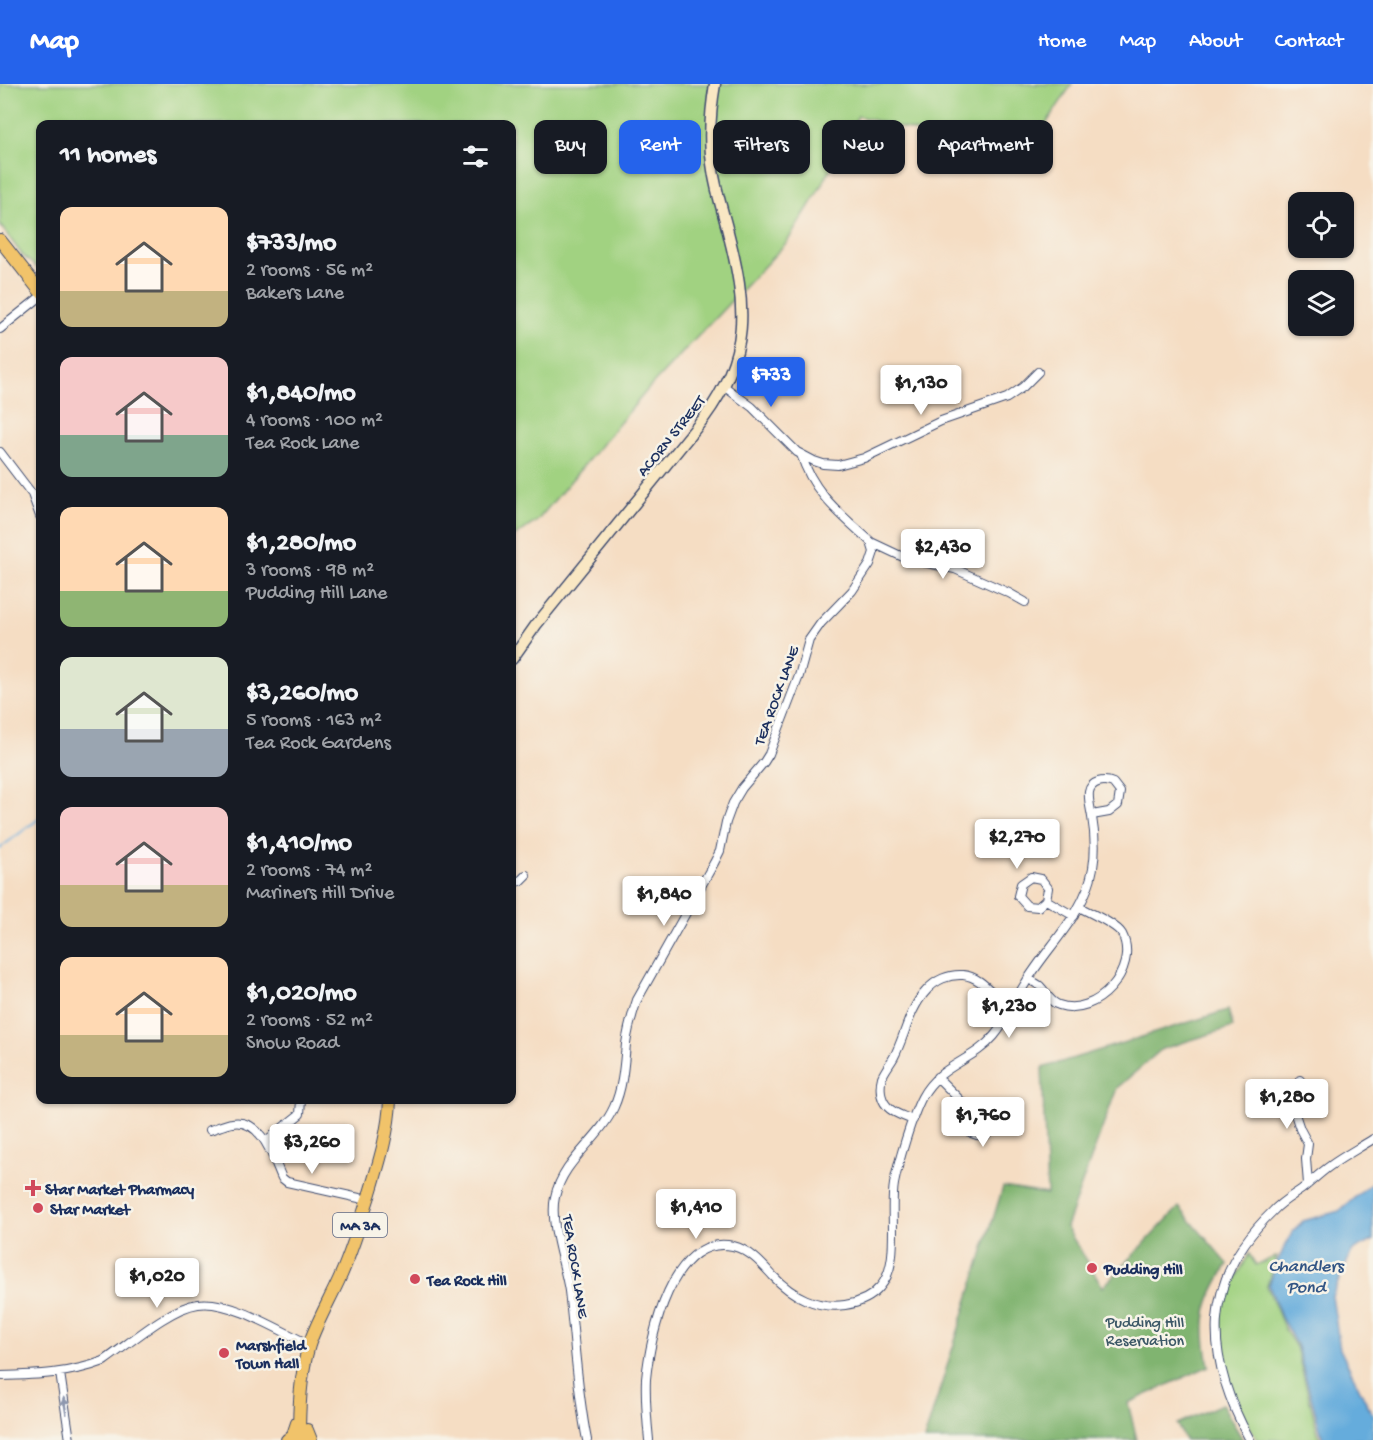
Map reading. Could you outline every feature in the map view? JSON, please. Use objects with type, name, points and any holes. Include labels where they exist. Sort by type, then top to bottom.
[{"type":"main road","name":"ACORN STREET","points":[[516,653],[536,625],[694,431],[725,387],[738,352],[742,331],[742,308],[736,266],[711,155],[710,121],[715,84]]},
{"type":"main road","points":[[0,240],[36,286]]},
{"type":"main road","name":"MA 3A","points":[[306,1438],[299,1416],[309,1345],[342,1273],[368,1200],[385,1136],[389,1104]]},
{"type":"main road","name":"MA 3A","points":[[301,1397],[306,1438]]},
{"type":"main road","points":[[287,1440],[292,1435],[299,1416]]},
{"type":"street","points":[[0,329],[36,300]]},
{"type":"street","points":[[725,387],[752,407],[801,454],[823,464],[838,465],[855,462],[941,422],[1007,398],[1023,387],[1038,372]]},
{"type":"street","points":[[0,452],[32,494],[36,505]]},
{"type":"street","points":[[801,454],[806,469],[824,498],[871,542],[905,558],[955,569],[1025,602]]},
{"type":"street","name":"TEA ROCK LANE","points":[[587,1440],[578,1392],[568,1289],[555,1223],[555,1197],[563,1175],[614,1108],[622,1081],[630,1021],[637,1000],[720,851],[729,812],[737,794],[769,754],[799,676],[809,640],[821,623],[852,591],[870,564],[874,552],[871,542]]},
{"type":"street","points":[[649,1440],[645,1396],[651,1346],[671,1286],[677,1274],[692,1257],[717,1246],[741,1249],[756,1258],[779,1282],[797,1295],[817,1304],[838,1306],[856,1303],[872,1295],[884,1283],[891,1260],[894,1186],[897,1168],[920,1100],[937,1077],[952,1065],[982,1049],[1001,1028],[1028,979],[1074,916],[1088,887],[1095,857],[1089,790],[1100,781],[1113,783],[1120,792],[1121,798],[1118,805],[1109,812],[1092,815]]},
{"type":"street","points":[[516,882],[526,875]]},
{"type":"street","points":[[1046,900],[1074,916]]},
{"type":"street","points":[[1028,979],[1041,987],[1052,1002],[1060,1006],[1090,1005],[1110,990],[1125,961],[1122,934],[1117,928],[1079,907]]},
{"type":"street","points":[[913,1120],[887,1106],[883,1099],[881,1082],[916,1005],[927,989],[946,977],[964,975],[982,982],[1002,1004],[1011,1008]]},
{"type":"street","points":[[937,1077],[969,1109]]},
{"type":"street","points":[[1300,1080],[1294,1096],[1295,1114],[1308,1144],[1306,1159],[1308,1184]]},
{"type":"street","points":[[266,1141],[300,1114],[301,1104]]},
{"type":"street","points":[[981,1105],[988,1107],[995,1120],[988,1133],[981,1136],[971,1134],[966,1128],[965,1115],[969,1109],[981,1105]]},
{"type":"street","points":[[210,1130],[234,1122],[250,1127],[266,1141],[282,1178],[287,1182],[368,1200]]},
{"type":"street","points":[[1250,1440],[1233,1406],[1222,1373],[1217,1336],[1218,1301],[1228,1271],[1242,1248],[1274,1210],[1332,1164],[1373,1139]]},
{"type":"street","points":[[0,1376],[60,1373],[84,1369],[104,1361],[178,1311],[199,1304],[212,1304],[239,1311],[309,1345]]},
{"type":"street","points":[[60,1373],[70,1440]]},
{"type":"green space","points":[[0,84],[1072,84],[1049,120],[917,120],[917,132],[905,129],[905,120],[873,120],[858,116],[856,120],[822,120],[822,174],[828,174],[787,242],[649,388],[537,521],[516,535],[516,120],[36,120],[36,267],[23,256],[0,225]]},
{"type":"green space","name":"Pudding Hill Reservation","points":[[1228,1010],[1233,1027],[1162,1049],[1117,1088],[1066,1227],[1103,1287],[1179,1207],[1228,1264],[1213,1291],[1206,1313],[1205,1336],[1209,1366],[1128,1403],[1137,1440],[924,1440],[1003,1187],[1047,1194],[1042,1068]]},
{"type":"green space","points":[[1249,1254],[1256,1265],[1277,1256],[1267,1286],[1285,1330],[1296,1347],[1320,1440],[1257,1440],[1231,1393],[1222,1366],[1220,1308]]},
{"type":"green space","points":[[1222,1404],[1243,1440],[1185,1440],[1177,1424]]},
{"type":"water","name":"Chandlers Pond","points":[[1373,1182],[1373,1240],[1352,1251],[1332,1296],[1340,1349],[1373,1416],[1373,1440],[1323,1440],[1297,1346],[1281,1317],[1269,1285],[1277,1262],[1292,1233],[1303,1221],[1339,1211]]},
{"type":"waterway","points":[[0,848],[36,821]]},
{"type":"place","name":"Star Market Pharmacy","points":[[33,1188]]},
{"type":"place","name":"Star Market","points":[[38,1208]]},
{"type":"place","name":"Pudding Hill","points":[[1092,1268]]},
{"type":"place","name":"Tea Rock Hill","points":[[415,1279]]},
{"type":"place","name":"Marshfield Town Hall","points":[[224,1353]]}]
